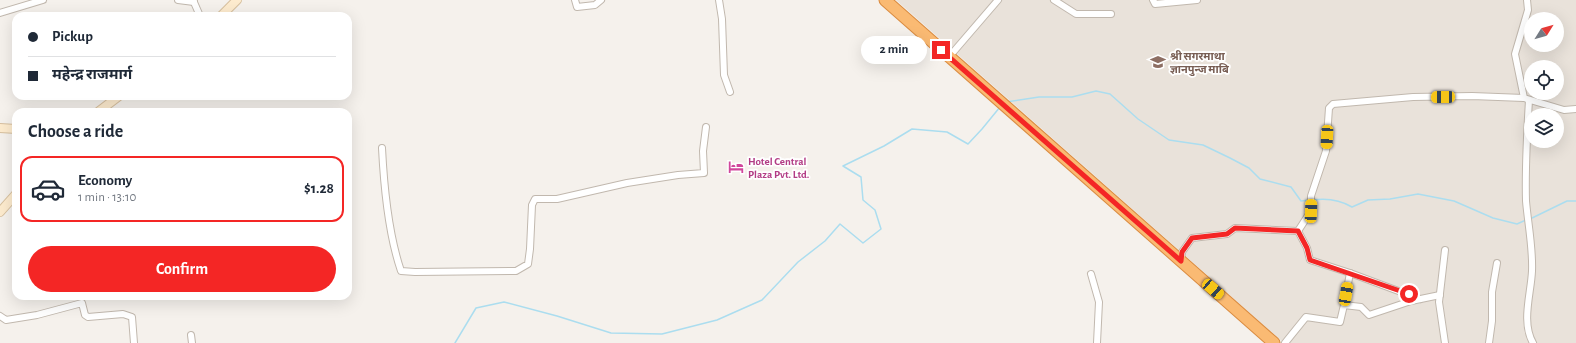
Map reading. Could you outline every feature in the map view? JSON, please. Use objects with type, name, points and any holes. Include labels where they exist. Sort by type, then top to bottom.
[{"type":"highway","points":[[885,0],[1256,326],[1267,341]]},
{"type":"street","points":[[0,13],[43,0]]},
{"type":"street","points":[[178,0],[194,1],[198,12]]},
{"type":"street","points":[[225,12],[237,0]]},
{"type":"street","points":[[575,0],[577,6],[595,5],[601,0]]},
{"type":"street","points":[[719,0],[722,19],[724,75],[730,92]]},
{"type":"street","points":[[949,57],[998,0]]},
{"type":"street","points":[[1054,0],[1076,14],[1111,14]]},
{"type":"street","points":[[1153,0],[1155,4],[1197,0]]},
{"type":"street","points":[[1524,91],[1515,54],[1528,10],[1527,0]]},
{"type":"street","points":[[1298,231],[1311,211],[1311,196],[1326,151],[1329,108],[1333,104],[1413,97],[1472,96],[1524,99]]},
{"type":"street","points":[[103,108],[114,100]]},
{"type":"street","points":[[1526,100],[1526,201],[1532,270],[1527,322],[1528,335],[1533,343]]},
{"type":"street","points":[[1529,100],[1564,110],[1576,109]]},
{"type":"street","points":[[382,148],[391,227],[401,271],[516,271],[528,264],[532,205],[535,199],[557,199],[627,183],[678,175],[704,173],[703,151],[706,127]]},
{"type":"street","points":[[0,128],[12,129]]},
{"type":"street","points":[[0,212],[12,198]]},
{"type":"street","points":[[1181,261],[1182,252],[1192,238],[1227,234],[1235,228],[1298,231]]},
{"type":"street","points":[[1298,231],[1307,248],[1310,260],[1420,299]]},
{"type":"street","points":[[1445,250],[1439,302],[1445,343]]},
{"type":"street","points":[[1489,343],[1492,321],[1492,292],[1497,263]]},
{"type":"street","points":[[1285,343],[1306,317],[1340,322],[1350,273]]},
{"type":"street","points":[[1091,274],[1099,302],[1097,343]]},
{"type":"street","points":[[1344,305],[1361,307],[1369,315],[1420,299],[1440,295]]},
{"type":"street","points":[[0,316],[6,320],[37,315],[82,303],[85,315],[88,317],[123,314],[132,317],[134,343]]},
{"type":"street","points":[[1256,326],[1280,343]]},
{"type":"street","points":[[190,335],[192,343]]},
{"type":"shaded area","points":[[896,0],[1576,0],[1576,343],[1284,343]]},
{"type":"waterway","points":[[1006,102],[1039,97],[1072,97],[1096,91],[1110,94],[1138,119],[1169,140],[1203,145],[1249,168],[1260,179],[1291,187],[1301,201],[1310,200]]},
{"type":"waterway","points":[[455,343],[476,308],[504,302],[557,316],[611,333],[662,334],[717,320],[762,300],[798,262],[825,241],[840,224],[863,243],[881,229],[875,210],[863,200],[861,177],[843,166],[884,146],[912,129],[947,132],[968,144],[1000,107]]},
{"type":"waterway","points":[[1313,200],[1333,200],[1352,207],[1368,200],[1390,199],[1418,194],[1454,201],[1493,218],[1517,224],[1526,220]]},
{"type":"waterway","points":[[1530,219],[1567,201],[1576,201]]},
{"type":"place","name":"श्री सगरमाथा ज्ञानपुन्ज माबि","points":[[1158,62]]},
{"type":"place","name":"Hotel Central Plaza Pvt. Ltd.","points":[[736,167]]},
{"type":"route","points":[[941,50],[1181,261],[1182,252],[1192,238],[1227,234],[1235,228],[1298,231],[1307,248],[1310,260],[1409,294]]}]
